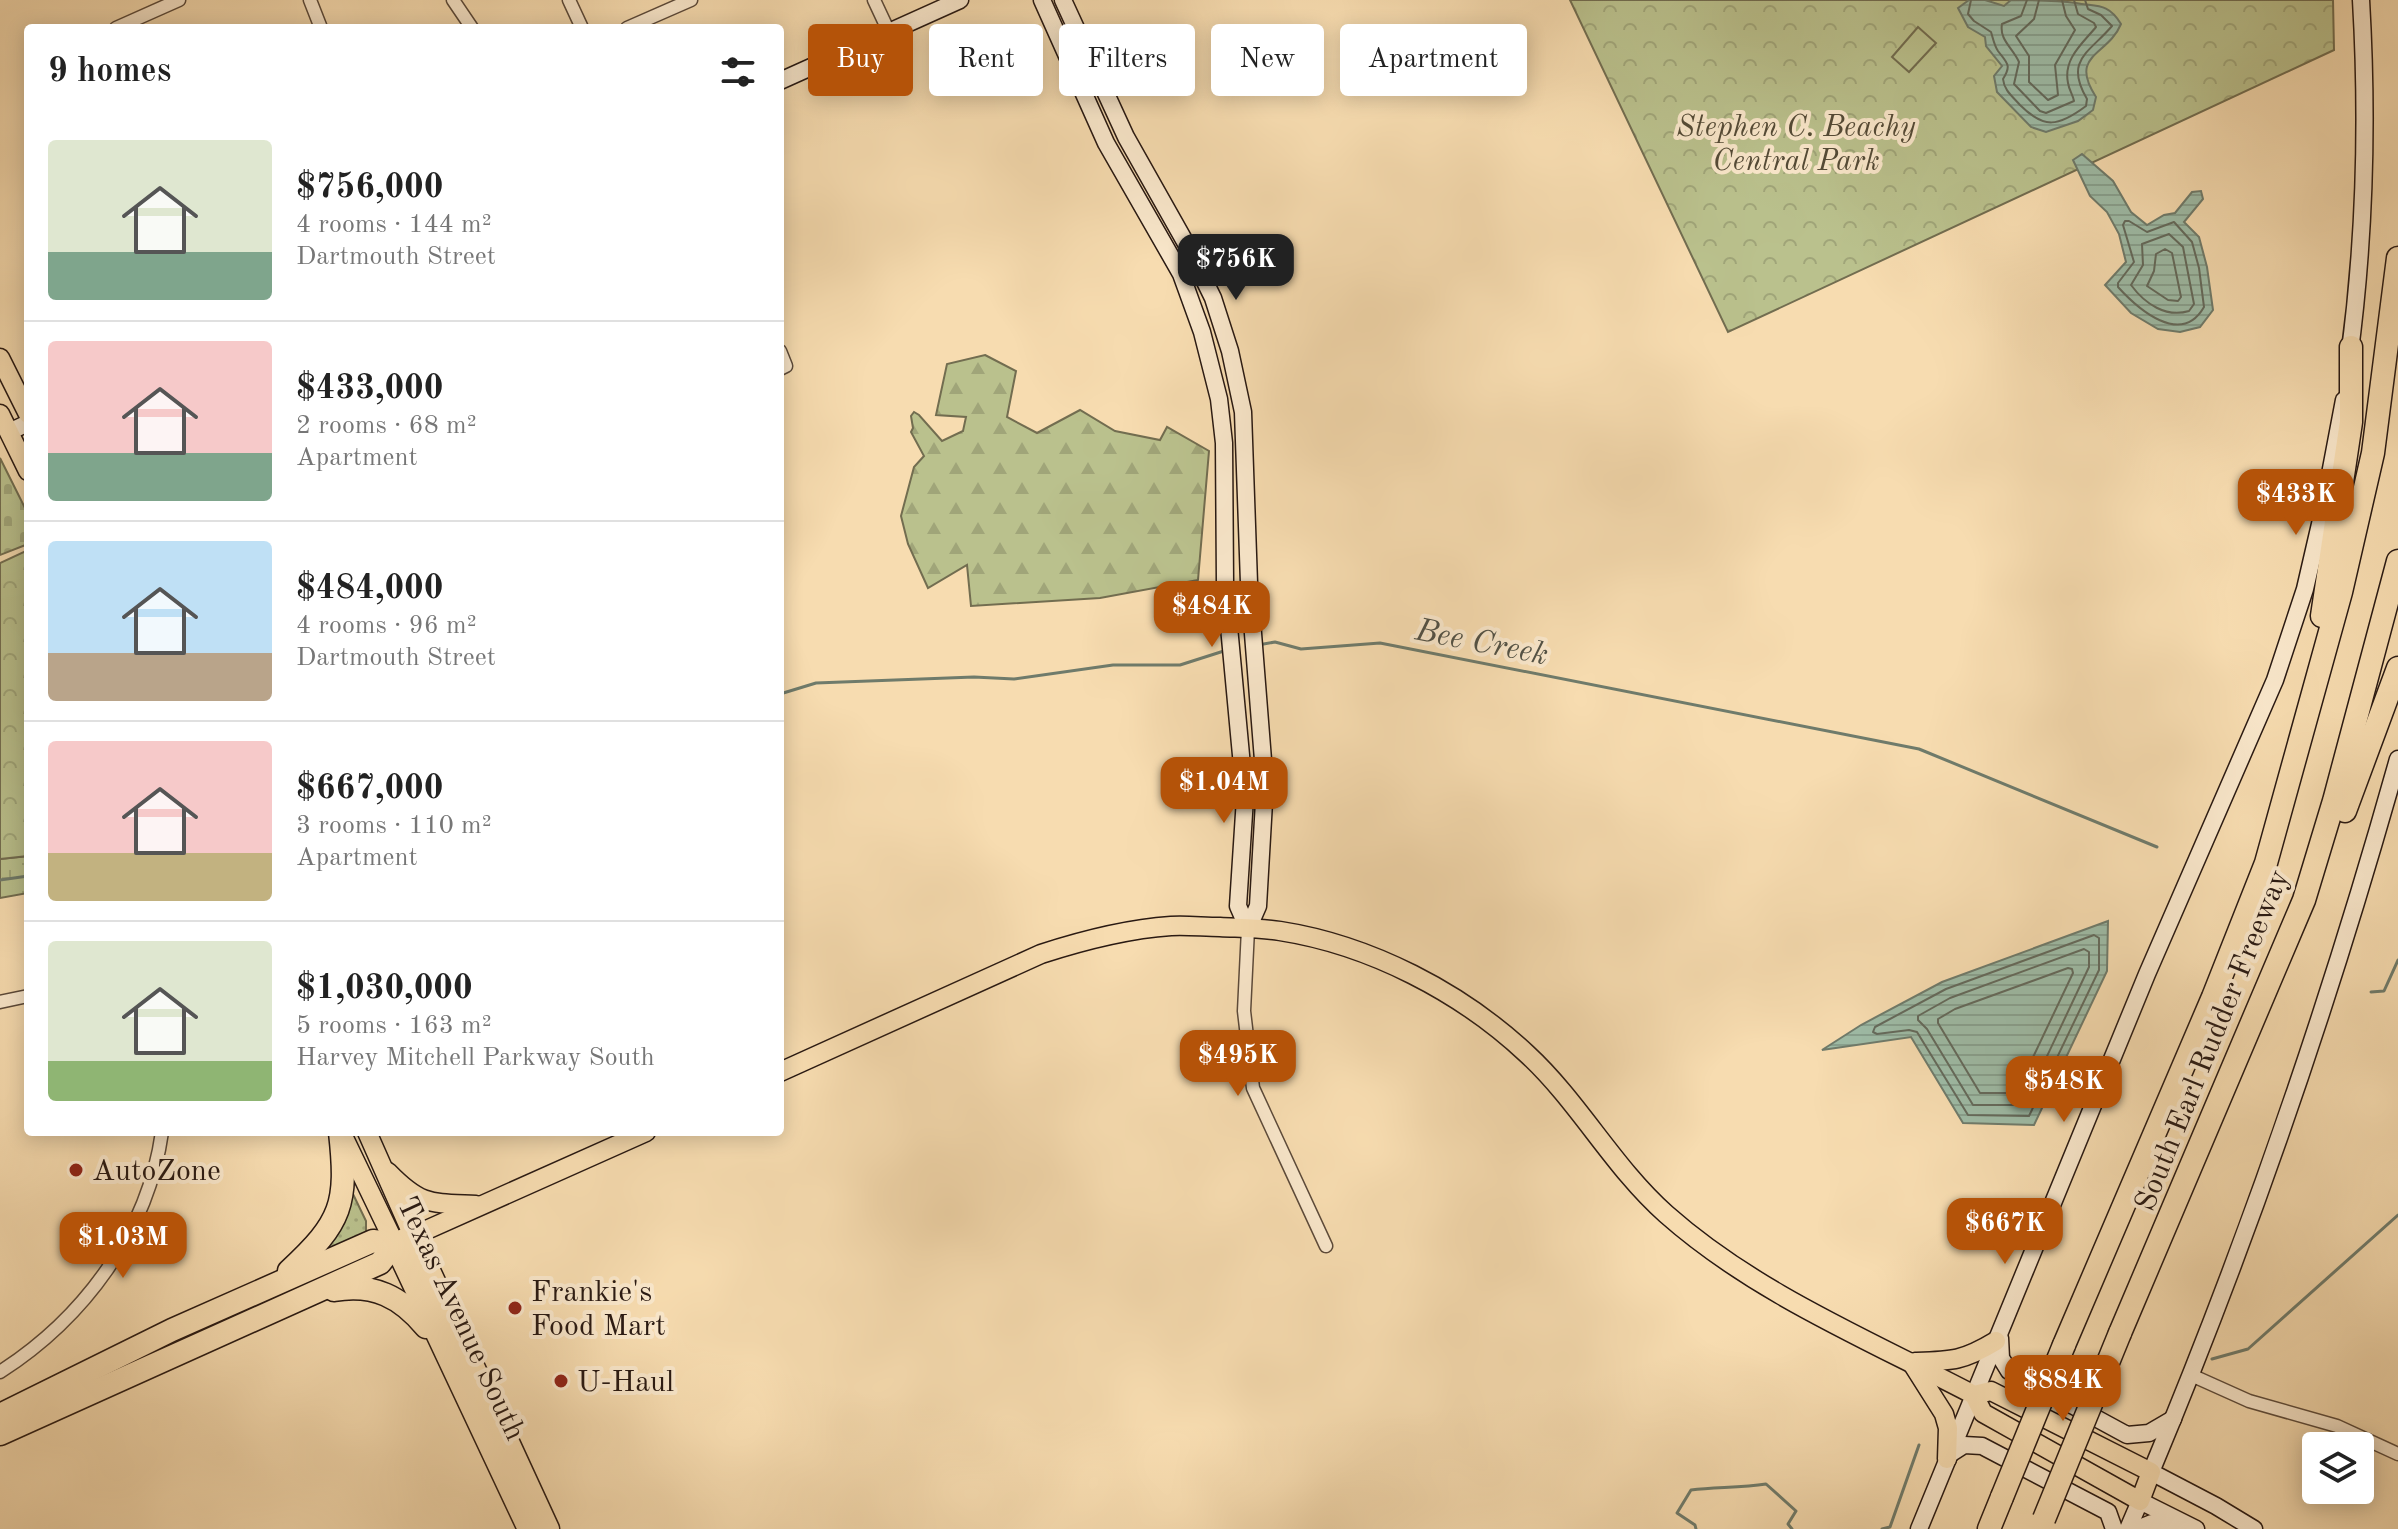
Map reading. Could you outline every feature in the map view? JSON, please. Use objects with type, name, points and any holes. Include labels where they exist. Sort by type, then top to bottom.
[{"type":"highway","name":"South Earl Rudder Freeway","points":[[1989,1529],[2266,863],[2341,592],[2373,453],[2398,258]]},
{"type":"highway","points":[[2294,766],[2320,630],[2351,422],[2351,347]]},
{"type":"highway","name":"South Earl Rudder Freeway","points":[[2042,1524],[2304,900],[2334,801],[2398,561]]},
{"type":"highway","points":[[2304,900],[2344,812],[2398,668]]},
{"type":"highway","points":[[275,1284],[311,1253],[338,1212],[345,1174],[340,1136]]},
{"type":"highway","points":[[0,1415],[172,1330],[373,1241],[404,1240]]},
{"type":"highway","points":[[0,1434],[383,1261],[404,1240]]},
{"type":"highway","name":"Texas Avenue South","points":[[404,1240],[444,1348],[529,1529]]},
{"type":"highway","name":"Texas Avenue South","points":[[404,1240],[548,1529]]},
{"type":"highway","points":[[309,1295],[353,1288],[376,1290],[389,1295],[403,1303],[444,1348]]},
{"type":"main road","points":[[907,24],[960,0]]},
{"type":"main road","points":[[1042,0],[1106,143],[1181,274],[1202,332],[1219,399],[1224,443],[1225,584],[1245,798],[1238,906],[1248,929]]},
{"type":"main road","points":[[1063,0],[1126,137],[1213,298],[1230,351],[1243,412],[1249,583],[1264,802],[1258,906],[1248,929]]},
{"type":"main road","points":[[1919,1529],[2147,974],[2275,680],[2305,589],[2344,401],[2351,347],[2363,219],[2365,115],[2361,0]]},
{"type":"main road","points":[[784,79],[808,68]]},
{"type":"main road","points":[[0,358],[24,406]]},
{"type":"main road","points":[[0,414],[24,463]]},
{"type":"main road","points":[[9,432],[24,425]]},
{"type":"main road","points":[[2128,1529],[2218,1309],[2316,1034],[2398,759]]},
{"type":"main road","points":[[784,1070],[1041,954],[1128,931],[1175,926],[1280,931],[1348,949],[1391,966],[1459,1003],[1527,1054],[1572,1102],[1647,1195],[1712,1250],[1755,1280],[1974,1395],[1983,1413],[2191,1526]]},
{"type":"main road","name":"Texas Avenue South","points":[[342,1136],[404,1240]]},
{"type":"main road","name":"Texas Avenue South","points":[[369,1136],[404,1240]]},
{"type":"main road","points":[[404,1240],[637,1136]]},
{"type":"main road","points":[[381,1165],[411,1195],[423,1201],[483,1205]]},
{"type":"main road","points":[[1912,1362],[1969,1357],[1998,1337]]},
{"type":"main road","points":[[1998,1337],[2001,1358],[2009,1371],[2127,1435],[2149,1433],[2173,1419]]},
{"type":"main road","points":[[1912,1362],[1944,1414],[1948,1428],[1948,1457]]},
{"type":"main road","points":[[1974,1395],[1991,1391],[2189,1491],[2254,1529]]},
{"type":"main road","points":[[2166,1437],[2167,1465],[2176,1480],[2189,1491]]},
{"type":"main road","points":[[1948,1457],[1964,1445],[1982,1446],[2108,1512],[2114,1529]]},
{"type":"main road","points":[[2137,1529],[2165,1522],[2191,1526]]},
{"type":"street","points":[[125,24],[179,0]]},
{"type":"street","points":[[310,0],[319,24]]},
{"type":"street","points":[[453,0],[469,24]]},
{"type":"street","points":[[569,0],[580,24]]},
{"type":"street","points":[[636,24],[691,0]]},
{"type":"street","points":[[874,0],[885,24]]},
{"type":"street","points":[[1248,929],[1244,1011],[1253,1088],[1326,1246]]},
{"type":"street","points":[[0,1002],[24,997]]},
{"type":"street","points":[[0,1372],[36,1348],[64,1323],[108,1270],[139,1213],[151,1183],[161,1136]]},
{"type":"street","points":[[2191,1375],[2249,1401],[2337,1426],[2398,1454]]},
{"type":"green space","name":"Stephen C. Beachy Central Park","points":[[1570,0],[2333,0],[2334,50],[1728,332]]},
{"type":"green space","points":[[1918,27],[1936,43],[1909,72],[1892,57]]},
{"type":"green space","points":[[985,355],[1016,371],[1007,417],[1037,433],[1080,410],[1115,431],[1160,440],[1167,427],[1209,451],[1198,580],[1100,598],[971,606],[967,565],[928,588],[908,544],[901,516],[914,467],[924,456],[911,432],[911,416],[914,412],[919,415],[942,441],[963,431],[966,417],[936,415],[947,364]]},
{"type":"green space","points":[[0,458],[24,506],[24,546],[0,555]]},
{"type":"green space","points":[[24,552],[24,856],[0,859],[0,563]]},
{"type":"green space","points":[[24,856],[24,894],[0,898],[0,859]]},
{"type":"green space","points":[[352,1192],[366,1221],[366,1235],[315,1258]]},
{"type":"water","points":[[1969,0],[1985,0],[2004,6],[2011,0],[2060,1],[2101,7],[2111,12],[2121,24],[2108,43],[2093,56],[2086,72],[2096,97],[2093,110],[2078,121],[2046,132],[2031,127],[1997,92],[1994,76],[2002,66],[1986,46],[1985,37],[1968,27],[1958,8]]},
{"type":"water","points":[[2082,154],[2113,181],[2131,212],[2147,225],[2164,215],[2175,213],[2192,192],[2201,191],[2203,199],[2184,222],[2199,237],[2207,267],[2213,310],[2200,327],[2180,332],[2158,329],[2131,313],[2105,285],[2126,262],[2119,234],[2107,212],[2090,196],[2073,160]]},
{"type":"water","points":[[2108,921],[2107,971],[2034,1125],[1963,1123],[1911,1037],[1822,1050],[1861,1025],[1942,982]]},
{"type":"waterway","name":"Bee Creek","points":[[1258,645],[1275,642],[1301,649],[1380,643],[1919,749],[2157,847]]},
{"type":"waterway","name":"Bee Creek","points":[[784,693],[816,683],[974,677],[1014,679],[1113,665],[1180,665],[1227,650]]},
{"type":"waterway","name":"Bee Creek","points":[[0,880],[24,877]]},
{"type":"waterway","name":"Bee Creek","points":[[2371,992],[2384,991],[2398,960]]},
{"type":"waterway","points":[[2212,1359],[2248,1349],[2398,1215]]},
{"type":"waterway","points":[[1882,1529],[1890,1527],[1919,1445]]},
{"type":"waterway","points":[[1696,1529],[1695,1525],[1677,1513],[1691,1490],[1766,1484],[1796,1511],[1788,1524],[1792,1529]]},
{"type":"place","name":"AutoZone","points":[[76,1170]]},
{"type":"place","name":"Frankie's Food Mart","points":[[515,1308]]},
{"type":"place","name":"U-Haul","points":[[561,1381]]}]
